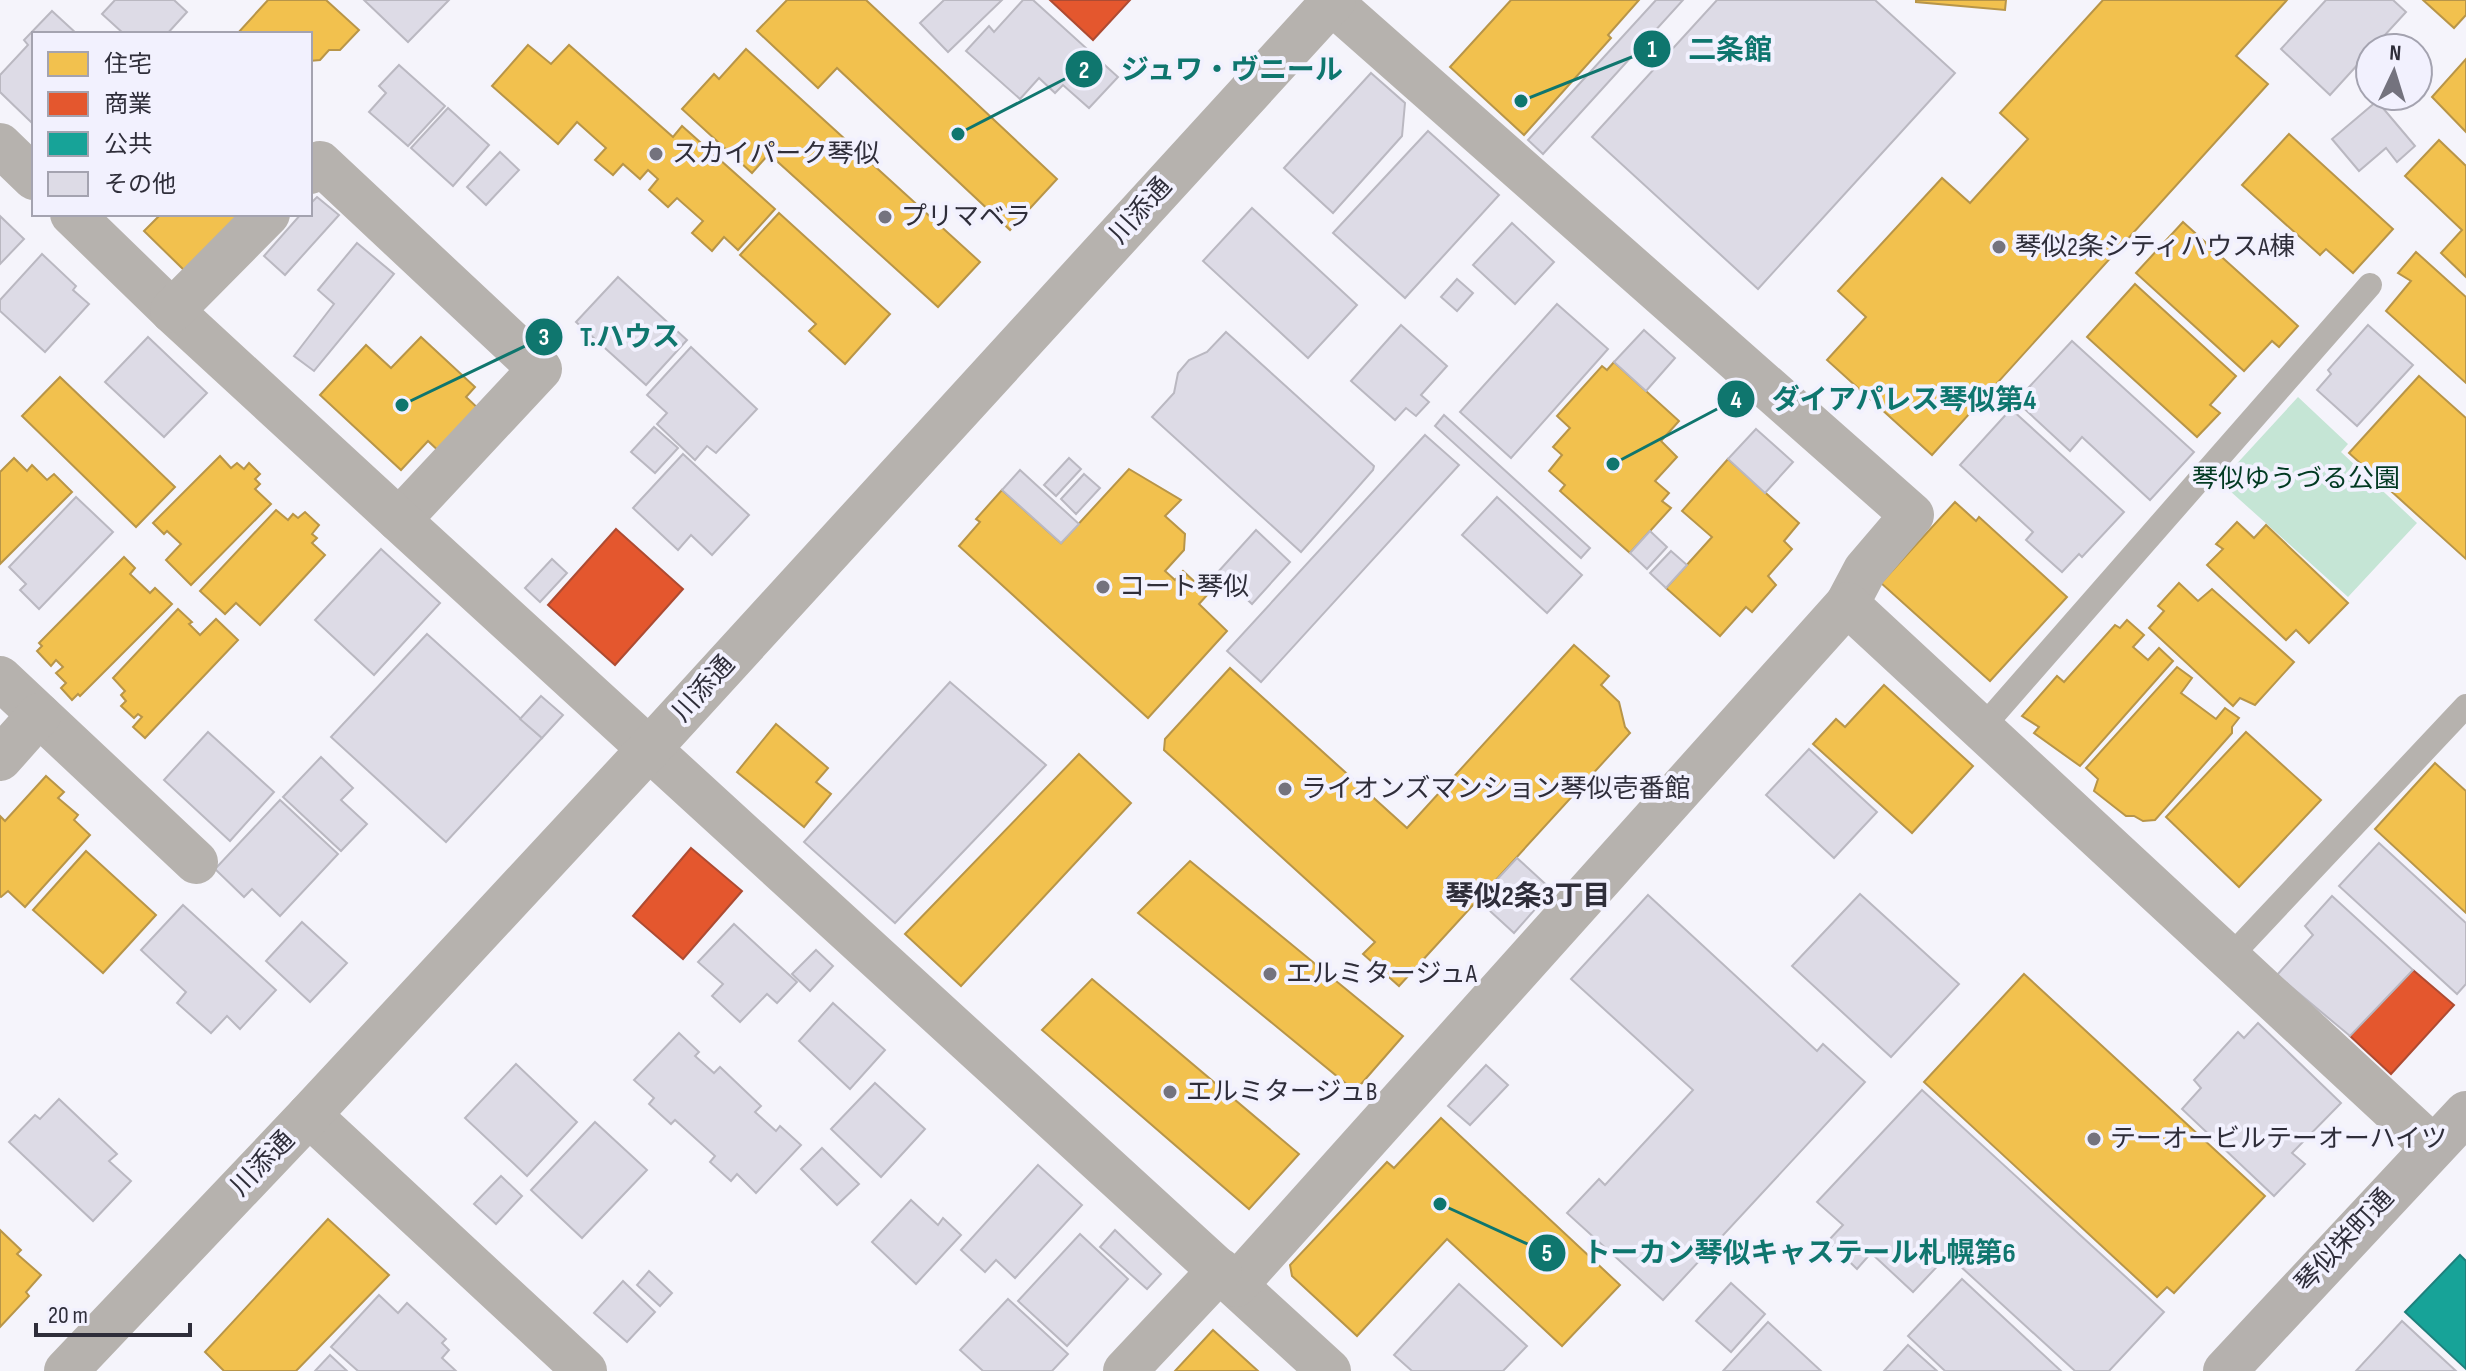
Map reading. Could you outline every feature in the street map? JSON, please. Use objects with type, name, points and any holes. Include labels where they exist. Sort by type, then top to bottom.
[{"type":"main road","name":"琴似栄町通","points":[[2225,1371],[2466,1113]]},
{"type":"street","points":[[1125,1371],[1228,1278],[1847,604],[1865,570],[1912,515],[1333,1]]},
{"type":"street","name":"川添通","points":[[66,1371],[650,748],[1333,1]]},
{"type":"street","points":[[0,145],[32,176]]},
{"type":"street","points":[[312,170],[320,163],[540,369],[399,520]]},
{"type":"street","points":[[74,216],[172,311],[399,520],[1329,1371]]},
{"type":"street","points":[[172,311],[266,216]]},
{"type":"street","points":[[1847,604],[2433,1147]]},
{"type":"street","points":[[0,678],[196,862]]},
{"type":"street","points":[[0,759],[39,715]]},
{"type":"street","points":[[309,1115],[585,1371]]},
{"type":"lane","points":[[1981,729],[2370,285]]},
{"type":"lane","points":[[2228,959],[2466,706]]},
{"type":"green space","name":"琴似ゆうづる公園","points":[[2298,397],[2348,444],[2341,452],[2417,523],[2348,597],[2220,482]]},
{"type":"building: 住宅","points":[[268,0],[326,0],[359,30],[340,50],[329,50],[320,60],[312,61],[312,32],[239,32]]},
{"type":"building: 住宅","points":[[787,0],[866,0],[1057,179],[1010,230],[837,68],[818,88],[757,31]]},
{"type":"building: 住宅","points":[[1511,0],[1639,0],[1608,35],[1611,38],[1524,135],[1450,67]]},
{"type":"building: 住宅","points":[[1916,0],[2006,0],[2005,10]]},
{"type":"building: 住宅","name":"琴似2条シティハウスA棟","points":[[2103,0],[2287,0],[2236,56],[2268,84],[1932,455],[1827,360],[1866,317],[1838,291],[1942,178],[1970,203],[2028,139],[2000,113]]},
{"type":"building: 住宅","points":[[2423,0],[2466,0],[2466,15],[2454,28]]},
{"type":"building: 住宅","name":"スカイパーク琴似","points":[[528,45],[551,64],[569,45],[673,137],[682,126],[775,209],[738,250],[724,237],[712,251],[692,233],[703,221],[677,198],[668,207],[649,190],[658,179],[648,170],[640,179],[623,164],[613,175],[595,160],[606,148],[577,122],[558,144],[492,86]]},
{"type":"building: 住宅","name":"プリマベラ","points":[[746,49],[980,262],[938,307],[769,154],[752,173],[682,109],[714,74],[719,79]]},
{"type":"building: 住宅","points":[[2466,59],[2466,132],[2434,99],[2434,95]]},
{"type":"building: 住宅","points":[[2289,134],[2393,229],[2353,273],[2326,249],[2320,255],[2242,185]]},
{"type":"building: 住宅","points":[[2439,140],[2466,166],[2466,277],[2441,253],[2462,230],[2405,176]]},
{"type":"building: 住宅","points":[[779,213],[890,314],[845,364],[809,331],[816,324],[740,255]]},
{"type":"building: 住宅","points":[[159,216],[242,216],[187,273],[144,231]]},
{"type":"building: 住宅","points":[[2183,222],[2298,326],[2279,347],[2272,341],[2244,371],[2136,273]]},
{"type":"building: 住宅","points":[[2416,252],[2466,297],[2466,383],[2386,311],[2411,281],[2398,273]]},
{"type":"building: 住宅","points":[[2135,284],[2236,376],[2210,405],[2220,413],[2197,437],[2087,337]]},
{"type":"building: 住宅","points":[[421,337],[475,387],[466,397],[482,412],[443,455],[428,441],[401,470],[320,395],[366,345],[391,368]]},
{"type":"building: 住宅","points":[[1614,362],[1679,421],[1661,441],[1677,457],[1655,481],[1669,493],[1662,501],[1671,508],[1630,553],[1560,491],[1565,485],[1549,471],[1562,455],[1553,447],[1570,428],[1557,416],[1602,366],[1607,370]]},
{"type":"building: 住宅","points":[[2419,376],[2466,418],[2466,559],[2349,453]]},
{"type":"building: 住宅","points":[[60,377],[175,487],[136,527],[22,416]]},
{"type":"building: 住宅","points":[[220,456],[231,468],[237,463],[244,469],[249,463],[260,474],[255,479],[260,484],[255,489],[271,504],[191,585],[166,560],[181,544],[153,523]]},
{"type":"building: 住宅","points":[[14,458],[27,471],[32,465],[47,480],[54,474],[72,492],[0,564],[0,472]]},
{"type":"building: 住宅","points":[[1728,459],[1799,523],[1784,541],[1792,549],[1768,576],[1776,585],[1752,612],[1746,607],[1720,636],[1666,588],[1712,537],[1682,511]]},
{"type":"building: 住宅","name":"コート琴似","points":[[1129,469],[1181,500],[1165,516],[1185,534],[1184,550],[1165,571],[1175,580],[1183,571],[1208,594],[1199,604],[1227,631],[1148,718],[959,546],[980,522],[976,519],[1002,490],[1061,543]]},
{"type":"building: 住宅","points":[[1955,502],[1976,521],[1979,517],[2067,597],[1990,681],[1881,583]]},
{"type":"building: 住宅","points":[[276,510],[288,520],[293,514],[298,518],[305,512],[319,525],[312,534],[317,538],[312,543],[325,555],[260,625],[236,603],[225,614],[200,591]]},
{"type":"building: 住宅","points":[[2237,522],[2254,538],[2266,525],[2348,603],[2309,643],[2296,630],[2286,640],[2207,565],[2223,549],[2216,544]]},
{"type":"building: 住宅","points":[[124,557],[135,568],[130,574],[150,593],[155,588],[172,604],[80,696],[78,694],[72,700],[61,688],[66,683],[56,673],[63,667],[56,660],[51,666],[37,651],[42,646],[39,643]]},
{"type":"building: 住宅","points":[[2179,583],[2198,601],[2212,589],[2294,662],[2255,705],[2240,698],[2233,706],[2149,628],[2164,611],[2158,606]]},
{"type":"building: 住宅","points":[[178,609],[200,635],[216,619],[238,640],[145,738],[133,727],[142,717],[138,714],[134,718],[121,706],[126,701],[121,695],[125,691],[113,678]]},
{"type":"building: 住宅","points":[[2127,620],[2144,635],[2133,647],[2148,660],[2159,648],[2173,661],[2080,766],[2034,733],[2039,727],[2022,716],[2057,676],[2064,682],[2115,625],[2120,628]]},
{"type":"building: 住宅","name":"ライオンズマンション琴似壱番館","points":[[1574,645],[1609,676],[1601,685],[1619,702],[1625,727],[1630,733],[1399,986],[1363,954],[1375,942],[1164,750],[1165,739],[1230,668],[1407,828]]},
{"type":"building: 住宅","points":[[2177,667],[2192,678],[2181,693],[2216,719],[2225,708],[2239,718],[2232,727],[2232,733],[2155,820],[2143,821],[2126,816],[2094,791],[2098,779],[2086,768]]},
{"type":"building: 住宅","points":[[1884,685],[1973,766],[1912,833],[1813,744],[1836,719],[1845,727]]},
{"type":"building: 住宅","points":[[776,724],[828,768],[816,782],[831,794],[804,827],[737,772]]},
{"type":"building: 住宅","points":[[2246,732],[2321,800],[2239,887],[2166,817]]},
{"type":"building: 住宅","points":[[1079,754],[1131,803],[961,986],[905,934]]},
{"type":"building: 住宅","points":[[2435,763],[2466,791],[2466,913],[2375,829]]},
{"type":"building: 住宅","points":[[46,776],[64,792],[58,798],[78,815],[74,820],[90,835],[25,907],[8,891],[0,896],[0,816],[5,821]]},
{"type":"building: 住宅","points":[[86,851],[156,915],[103,973],[33,910]]},
{"type":"building: 住宅","name":"エルミタージュA","points":[[1190,861],[1403,1036],[1355,1091],[1138,913]]},
{"type":"building: 住宅","name":"テーオービルテーオーハイツ","points":[[2024,974],[2265,1196],[2174,1293],[2167,1287],[2157,1297],[1924,1082]]},
{"type":"building: 住宅","name":"エルミタージュB","points":[[1092,979],[1299,1154],[1249,1209],[1042,1030]]},
{"type":"building: 住宅","points":[[1441,1118],[1620,1285],[1562,1346],[1447,1239],[1357,1336],[1292,1276],[1290,1265],[1387,1162],[1394,1168]]},
{"type":"building: 住宅","points":[[328,1219],[389,1275],[296,1371],[224,1371],[205,1352]]},
{"type":"building: 住宅","points":[[0,1230],[21,1250],[17,1254],[41,1275],[26,1292],[29,1296],[0,1327]]},
{"type":"building: 住宅","points":[[1213,1330],[1258,1371],[1175,1371]]},
{"type":"building: 商業","points":[[1050,0],[1130,0],[1093,40]]},
{"type":"building: 商業","points":[[616,529],[683,589],[615,665],[548,605]]},
{"type":"building: 商業","points":[[691,848],[742,891],[683,959],[633,916]]},
{"type":"building: 商業","points":[[2413,970],[2454,1005],[2391,1074],[2350,1036]]},
{"type":"building: 公共","points":[[2460,1255],[2466,1261],[2466,1369],[2405,1312]]},
{"type":"building: その他","points":[[115,0],[174,0],[187,12],[169,32],[122,32],[102,14]]},
{"type":"building: その他","points":[[364,0],[449,0],[408,42]]},
{"type":"building: その他","points":[[944,0],[1002,0],[948,52],[920,23]]},
{"type":"building: その他","points":[[1023,0],[1033,0],[1118,77],[1089,108],[1063,85],[1055,93],[1039,78],[1020,99],[966,51],[989,26],[994,32]]},
{"type":"building: その他","points":[[1656,0],[1683,0],[1543,154],[1528,140]]},
{"type":"building: その他","points":[[1717,0],[1875,0],[1955,73],[1758,289],[1592,137]]},
{"type":"building: その他","points":[[2326,0],[2393,0],[2406,12],[2388,32],[2354,32],[2354,69],[2330,95],[2281,49]]},
{"type":"building: その他","points":[[52,11],[75,32],[32,32],[31,122],[0,92],[0,75],[28,45],[24,40]]},
{"type":"building: その他","points":[[399,65],[445,106],[408,146],[369,112],[386,93],[379,86]]},
{"type":"building: その他","points":[[1371,73],[1405,103],[1402,136],[1333,213],[1284,168]]},
{"type":"building: その他","points":[[448,108],[489,145],[453,186],[411,148]]},
{"type":"building: その他","points":[[2364,112],[2386,112],[2415,146],[2397,162],[2386,148],[2359,171],[2332,139]]},
{"type":"building: その他","points":[[1428,131],[1499,195],[1405,298],[1333,233]]},
{"type":"building: その他","points":[[500,152],[519,170],[486,205],[467,187]]},
{"type":"building: その他","points":[[317,197],[339,215],[285,275],[264,256],[299,216],[312,216],[312,202]]},
{"type":"building: その他","points":[[1252,208],[1357,305],[1308,358],[1203,261]]},
{"type":"building: その他","points":[[0,216],[24,239],[0,264]]},
{"type":"building: その他","points":[[1512,223],[1554,262],[1515,304],[1473,265]]},
{"type":"building: その他","points":[[357,243],[394,274],[314,371],[294,356],[334,304],[318,290]]},
{"type":"building: その他","points":[[42,254],[76,286],[73,290],[89,304],[45,352],[0,311],[0,300]]},
{"type":"building: その他","points":[[618,277],[687,340],[646,385],[576,322]]},
{"type":"building: その他","points":[[1457,279],[1473,293],[1457,311],[1441,297]]},
{"type":"building: その他","points":[[1557,304],[1608,349],[1511,458],[1460,412]]},
{"type":"building: その他","points":[[1401,325],[1447,366],[1421,395],[1429,402],[1416,416],[1406,408],[1395,420],[1351,381]]},
{"type":"building: その他","points":[[2368,325],[2413,365],[2357,426],[2317,390],[2331,374],[2328,370]]},
{"type":"building: その他","points":[[1644,330],[1675,358],[1646,391],[1614,362]]},
{"type":"building: その他","points":[[1226,332],[1374,466],[1301,552],[1152,417],[1174,393],[1178,373],[1189,360],[1207,352]]},
{"type":"building: その他","points":[[148,337],[207,393],[164,437],[105,382]]},
{"type":"building: その他","points":[[2072,341],[2194,452],[2150,500],[2082,437],[2070,451],[2016,401]]},
{"type":"building: その他","points":[[691,347],[757,409],[716,453],[707,446],[695,460],[657,424],[667,413],[647,395]]},
{"type":"building: その他","points":[[2011,409],[2124,512],[2082,557],[2079,554],[2062,572],[2026,540],[2033,532],[1960,465]]},
{"type":"building: その他","points":[[1444,415],[1590,548],[1581,558],[1435,426]]},
{"type":"building: その他","points":[[654,427],[678,448],[655,473],[631,452]]},
{"type":"building: その他","points":[[1756,429],[1793,462],[1765,493],[1728,459]]},
{"type":"building: その他","points":[[1425,435],[1459,465],[1261,682],[1227,651]]},
{"type":"building: その他","points":[[683,454],[749,515],[712,555],[691,535],[678,550],[633,508]]},
{"type":"building: その他","points":[[1069,458],[1081,469],[1056,496],[1044,485]]},
{"type":"building: その他","points":[[1020,470],[1079,524],[1061,543],[1002,490]]},
{"type":"building: その他","points":[[1084,474],[1100,488],[1076,514],[1061,499]]},
{"type":"building: その他","points":[[76,497],[113,532],[39,609],[20,590],[26,584],[9,567]]},
{"type":"building: その他","points":[[1497,497],[1582,575],[1547,613],[1462,535]]},
{"type":"building: その他","points":[[1256,530],[1290,562],[1252,604],[1218,572]]},
{"type":"building: その他","points":[[1650,531],[1667,547],[1647,569],[1630,553]]},
{"type":"building: その他","points":[[381,549],[440,603],[374,675],[315,620]]},
{"type":"building: その他","points":[[1671,551],[1687,565],[1666,588],[1650,573]]},
{"type":"building: その他","points":[[552,559],[567,573],[540,602],[525,588]]},
{"type":"building: その他","points":[[427,634],[542,738],[446,842],[331,737]]},
{"type":"building: その他","points":[[950,682],[1046,765],[895,923],[804,842]]},
{"type":"building: その他","points":[[541,696],[563,715],[542,738],[520,719]]},
{"type":"building: その他","points":[[208,732],[274,792],[230,841],[164,780]]},
{"type":"building: その他","points":[[1809,749],[1877,812],[1834,858],[1766,795]]},
{"type":"building: その他","points":[[321,757],[353,788],[341,800],[367,824],[341,851],[283,797]]},
{"type":"building: その他","points":[[280,800],[338,854],[280,916],[252,889],[244,897],[215,869]]},
{"type":"building: その他","points":[[2379,843],[2466,923],[2466,984],[2457,994],[2339,886]]},
{"type":"building: その他","points":[[1517,858],[1552,890],[1514,933],[1478,900]]},
{"type":"building: その他","points":[[1860,894],[1959,984],[1891,1057],[1792,966]]},
{"type":"building: その他","points":[[1648,895],[1817,1051],[1823,1044],[1865,1082],[1663,1300],[1567,1213],[1599,1179],[1605,1185],[1693,1090],[1571,979]]},
{"type":"building: その他","points":[[2332,896],[2413,970],[2350,1036],[2277,975],[2313,935],[2305,926]]},
{"type":"building: その他","points":[[183,905],[276,990],[240,1029],[227,1016],[211,1033],[177,1003],[186,992],[141,950]]},
{"type":"building: その他","points":[[302,922],[347,963],[310,1002],[266,961]]},
{"type":"building: その他","points":[[734,924],[797,982],[777,1003],[767,994],[740,1022],[712,996],[723,984],[698,962]]},
{"type":"building: その他","points":[[816,950],[833,966],[810,991],[792,974]]},
{"type":"building: その他","points":[[833,1003],[885,1050],[850,1089],[799,1041]]},
{"type":"building: その他","points":[[2258,1023],[2341,1103],[2292,1153],[2305,1164],[2274,1196],[2182,1109],[2201,1088],[2194,1080],[2238,1032],[2244,1038]]},
{"type":"building: その他","points":[[679,1033],[699,1052],[695,1056],[714,1073],[720,1067],[761,1106],[755,1112],[776,1131],[780,1126],[801,1145],[756,1193],[737,1174],[731,1181],[710,1162],[715,1156],[675,1120],[671,1124],[649,1104],[654,1098],[634,1080]]},
{"type":"building: その他","points":[[516,1064],[577,1122],[527,1176],[465,1118]]},
{"type":"building: その他","points":[[1486,1065],[1508,1085],[1470,1125],[1448,1106]]},
{"type":"building: その他","points":[[875,1083],[925,1129],[881,1177],[831,1129]]},
{"type":"building: その他","points":[[1922,1090],[2164,1312],[2109,1371],[2075,1371],[1948,1255],[1913,1292],[1871,1253],[1857,1269],[1828,1241],[1843,1225],[1817,1202]]},
{"type":"building: その他","points":[[59,1099],[117,1154],[109,1161],[131,1181],[93,1221],[9,1142],[35,1115],[40,1119]]},
{"type":"building: その他","points":[[595,1122],[647,1170],[582,1238],[531,1190]]},
{"type":"building: その他","points":[[822,1148],[859,1184],[837,1205],[801,1169]]},
{"type":"building: その他","points":[[1038,1165],[1082,1205],[1015,1278],[996,1260],[985,1272],[961,1250]]},
{"type":"building: その他","points":[[501,1176],[522,1196],[496,1224],[474,1204]]},
{"type":"building: その他","points":[[911,1200],[938,1225],[943,1218],[961,1235],[916,1284],[872,1242]]},
{"type":"building: その他","points":[[1115,1230],[1161,1274],[1147,1289],[1100,1247]]},
{"type":"building: その他","points":[[1080,1234],[1128,1279],[1067,1346],[1018,1301]]},
{"type":"building: その他","points":[[649,1271],[672,1293],[660,1306],[637,1285]]},
{"type":"building: その他","points":[[1962,1279],[2061,1371],[1945,1371],[1908,1336]]},
{"type":"building: その他","points":[[623,1281],[655,1312],[627,1342],[594,1313]]},
{"type":"building: その他","points":[[1731,1283],[1765,1314],[1731,1352],[1696,1321]]},
{"type":"building: その他","points":[[1459,1284],[1527,1346],[1503,1371],[1412,1371],[1394,1355]]},
{"type":"building: その他","points":[[379,1295],[398,1313],[407,1303],[446,1339],[442,1343],[449,1350],[442,1358],[456,1371],[358,1371],[331,1347]]},
{"type":"building: その他","points":[[1008,1299],[1068,1354],[1052,1371],[983,1371],[960,1350]]},
{"type":"building: その他","points":[[2402,1321],[2456,1371],[2356,1371]]},
{"type":"building: その他","points":[[1768,1322],[1821,1371],[1723,1371]]},
{"type":"building: その他","points":[[1908,1345],[1937,1371],[1884,1371]]},
{"type":"building: その他","points":[[330,1355],[347,1371],[315,1371]]},
{"type":"place","name":"二条館","points":[[1521,101]]},
{"type":"place","name":"ジュワ・ヴニール","points":[[958,134]]},
{"type":"place","name":"スカイパーク琴似","points":[[656,154]]},
{"type":"place","name":"プリマベラ","points":[[885,217]]},
{"type":"place","name":"琴似2条シティハウスA棟","points":[[1999,247]]},
{"type":"place","name":"T.ハウス","points":[[402,405]]},
{"type":"place","name":"ダイアパレス琴似第4","points":[[1613,464]]},
{"type":"place","name":"コート琴似","points":[[1103,587]]},
{"type":"place","name":"ライオンズマンション琴似壱番館","points":[[1285,789]]},
{"type":"place","name":"エルミタージュA","points":[[1270,974]]},
{"type":"place","name":"エルミタージュB","points":[[1170,1092]]},
{"type":"place","name":"テーオービルテーオーハイツ","points":[[2094,1139]]},
{"type":"place","name":"トーカン琴似キャステール札幌第6","points":[[1440,1204]]},
{"type":"district","name":"琴似2条3丁目","points":[[1528,896]]}]
